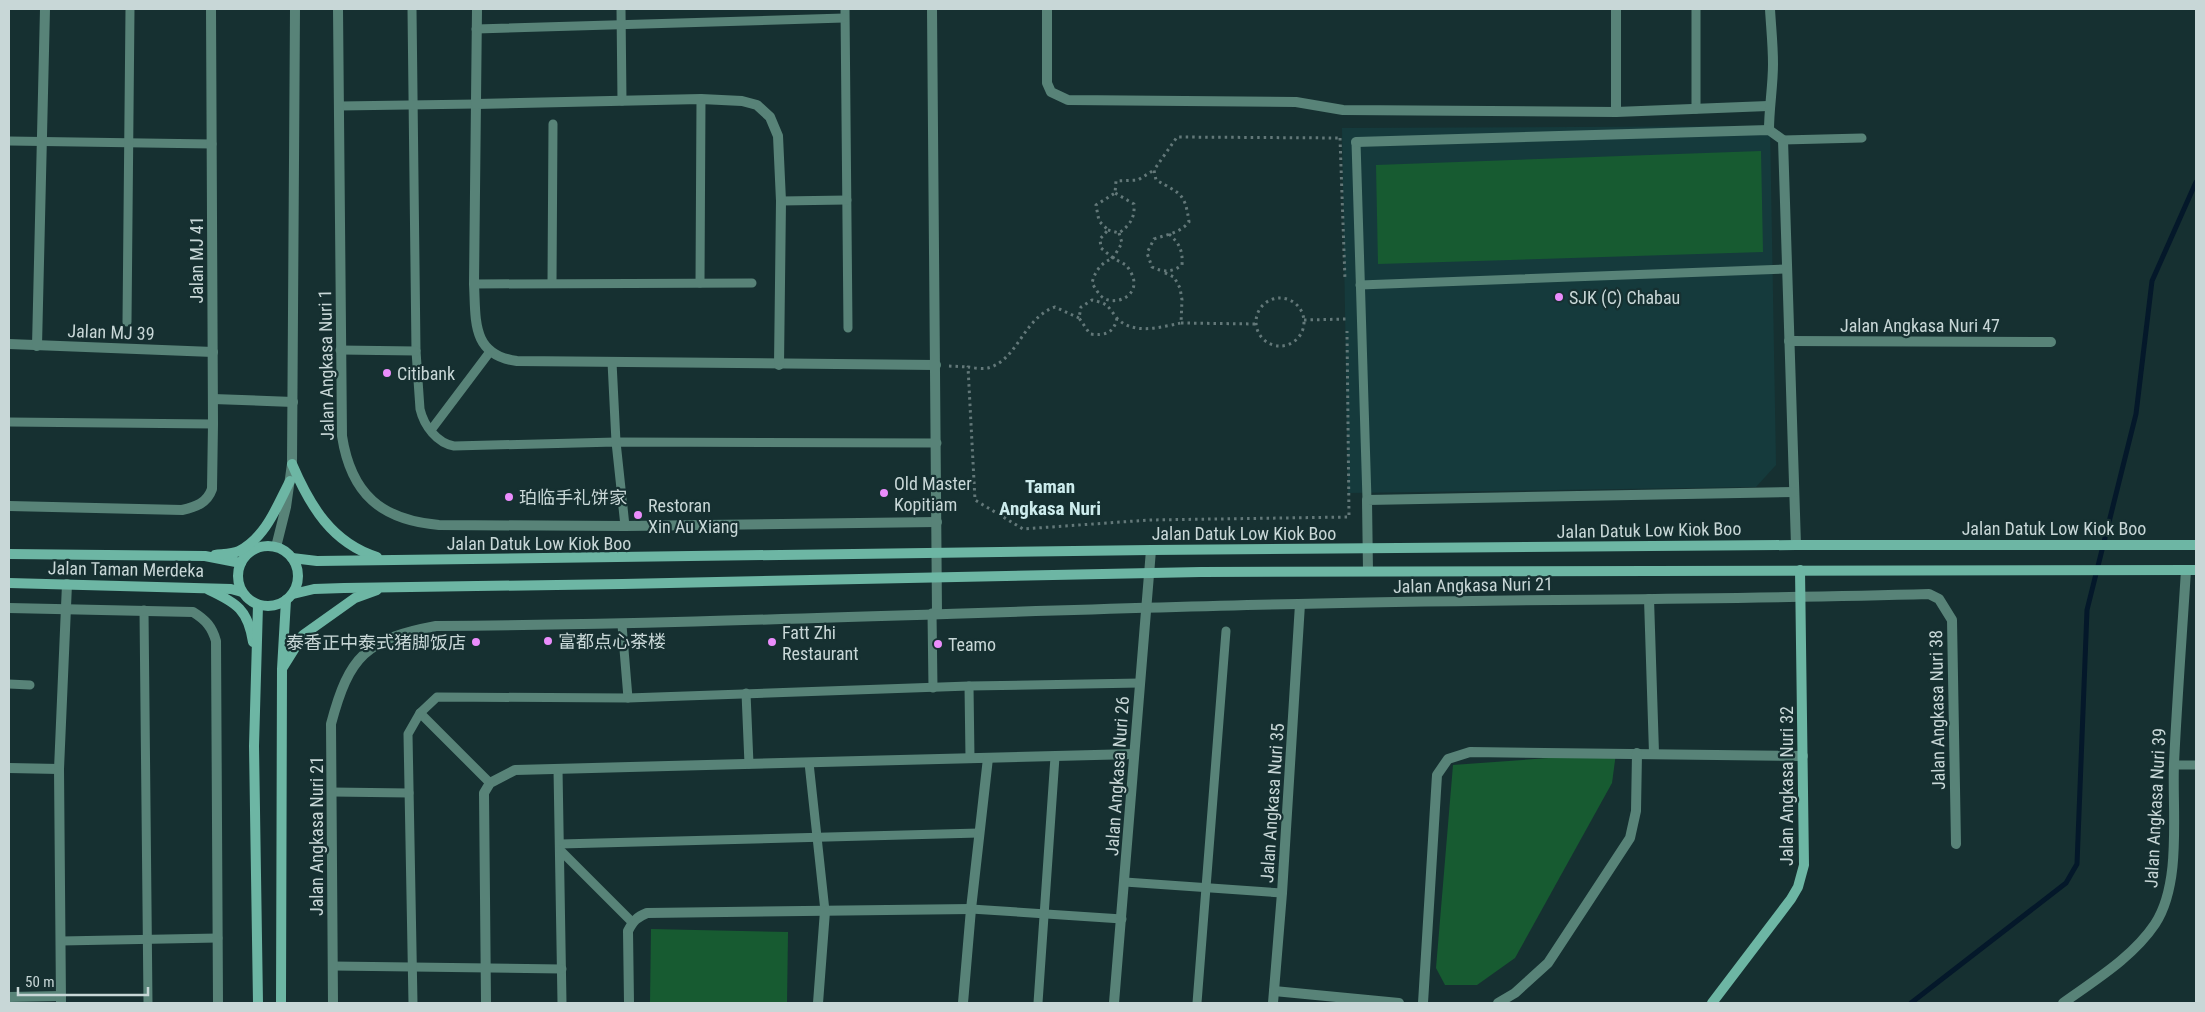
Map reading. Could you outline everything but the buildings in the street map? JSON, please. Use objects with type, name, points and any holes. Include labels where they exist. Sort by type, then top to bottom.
[{"type":"main road","points":[[292,464],[302,488],[326,525],[358,551],[387,560]]},
{"type":"main road","points":[[204,556],[238,552],[256,539],[269,521],[290,481]]},
{"type":"main road","name":"Jalan Datuk Low Kiok Boo","points":[[292,558],[317,561],[937,555],[1151,550],[1368,550],[1796,545],[2196,545]]},
{"type":"main road","points":[[281,1003],[282,669],[289,597],[296,587],[298,572],[292,558],[276,547],[255,548],[241,562],[238,572],[242,592],[249,600],[258,605],[278,605],[289,597],[314,589],[1149,573],[2191,570]]},
{"type":"main road","name":"Jalan Taman Merdeka","points":[[9,554],[204,556],[241,562]]},
{"type":"main road","name":"Jalan Angkasa Nuri 32","points":[[1712,1003],[1791,899],[1798,887],[1804,865],[1800,570]]},
{"type":"main road","name":"Jalan Taman Merdeka","points":[[9,583],[231,589],[242,592]]},
{"type":"main road","points":[[282,669],[303,635],[355,598],[385,587]]},
{"type":"main road","points":[[204,588],[229,599],[244,613],[250,623],[256,673]]},
{"type":"main road","points":[[258,605],[254,746],[258,1003]]},
{"type":"street","points":[[37,346],[45,9]]},
{"type":"street","name":"Jalan MJ 41","points":[[9,506],[182,510],[198,505],[209,496],[212,489],[211,9]]},
{"type":"street","points":[[276,547],[292,464],[295,9]]},
{"type":"street","name":"Jalan Angkasa Nuri 1","points":[[338,9],[342,436],[345,459],[356,480],[374,502],[393,516],[415,523],[439,525],[625,526],[937,522]]},
{"type":"street","points":[[477,9],[474,284],[476,324],[481,341],[489,353],[502,359],[516,361],[936,365]]},
{"type":"street","points":[[932,9],[937,443],[937,578],[934,613]]},
{"type":"street","points":[[1047,9],[1047,83],[1051,92],[1068,100],[1296,102],[1343,110],[1616,112],[1768,106]]},
{"type":"street","points":[[1616,9],[1616,112]]},
{"type":"street","points":[[1769,130],[1768,106],[1771,99],[1773,64],[1770,9]]},
{"type":"street","points":[[476,104],[701,99],[742,101],[757,105],[770,117],[778,136],[781,201],[779,365]]},
{"type":"street","points":[[1356,142],[1769,130],[1783,140],[1796,545]]},
{"type":"street","name":"Jalan Angkasa Nuri 47","points":[[1789,340],[2051,342]]},
{"type":"street","name":"Jalan MJ 39","points":[[9,344],[213,352]]},
{"type":"street","points":[[213,400],[293,402]]},
{"type":"street","points":[[1368,571],[1366,500],[1794,492]]},
{"type":"street","name":"Jalan Angkasa Nuri 26","points":[[1114,1003],[1151,550]]},
{"type":"street","name":"Jalan Angkasa Nuri 39","points":[[2063,1003],[2138,944],[2155,923],[2163,908],[2169,889],[2174,765],[2191,570]]},
{"type":"street","points":[[9,997],[61,1000],[59,769],[67,584]]},
{"type":"street","name":"Jalan Angkasa Nuri 38","points":[[1800,598],[1929,594],[1939,599],[1947,609],[1952,620],[1956,844]]},
{"type":"street","name":"Jalan Angkasa Nuri 21","points":[[333,1003],[331,724],[338,697],[349,672],[365,653],[385,640],[411,631],[436,626],[622,625],[934,613],[1300,604],[1800,598]]},
{"type":"street","points":[[1649,600],[1654,753]]},
{"type":"street","name":"Jalan Angkasa Nuri 35","points":[[1273,1003],[1282,893],[1300,604]]},
{"type":"street","points":[[9,608],[193,612],[204,618],[212,628],[216,642],[218,1003]]},
{"type":"street","points":[[1423,1003],[1437,775],[1448,759],[1470,752],[1803,756]]},
{"type":"street","points":[[1498,1003],[1520,989],[1548,963],[1630,838],[1636,811],[1637,753]]},
{"type":"street","points":[[486,1003],[484,792],[490,783],[515,770],[1134,754]]},
{"type":"street","points":[[963,1003],[971,909],[988,758]]},
{"type":"street","points":[[9,768],[59,769]]},
{"type":"street","points":[[629,1003],[628,931],[632,922],[639,916],[648,913],[971,909]]},
{"type":"street","points":[[818,1003],[825,911]]},
{"type":"street","points":[[1274,991],[1399,1003]]},
{"type":"lane","points":[[127,322],[127,142],[130,9]]},
{"type":"lane","points":[[412,9],[416,351],[422,417],[440,441],[454,446],[616,442],[937,443]]},
{"type":"lane","points":[[620,9],[622,101]]},
{"type":"lane","points":[[1696,9],[1696,109]]},
{"type":"lane","points":[[476,29],[621,25],[844,14],[848,328]]},
{"type":"lane","points":[[700,283],[701,99]]},
{"type":"lane","points":[[340,106],[476,104]]},
{"type":"lane","points":[[552,283],[553,124]]},
{"type":"lane","points":[[1783,140],[1862,138]]},
{"type":"lane","points":[[9,141],[212,144]]},
{"type":"lane","points":[[1356,142],[1366,500]]},
{"type":"lane","points":[[781,201],[847,200]]},
{"type":"lane","points":[[1360,285],[1786,269]]},
{"type":"lane","points":[[474,284],[752,283]]},
{"type":"lane","points":[[340,350],[416,351]]},
{"type":"lane","points":[[431,430],[489,353]]},
{"type":"lane","points":[[612,362],[616,442],[625,526]]},
{"type":"lane","points":[[9,422],[213,424]]},
{"type":"lane","points":[[144,610],[148,1003]]},
{"type":"lane","points":[[933,688],[934,613]]},
{"type":"lane","points":[[622,625],[628,698]]},
{"type":"lane","points":[[1197,1003],[1226,631]]},
{"type":"lane","points":[[413,1003],[408,734],[420,713],[433,699],[443,696],[628,698],[969,686],[1140,683]]},
{"type":"lane","points":[[9,684],[30,685]]},
{"type":"lane","points":[[969,686],[970,758]]},
{"type":"lane","points":[[746,693],[749,764]]},
{"type":"lane","points":[[420,713],[490,783]]},
{"type":"lane","points":[[1038,1003],[1056,757]]},
{"type":"lane","points":[[809,763],[825,911]]},
{"type":"lane","points":[[2174,765],[2196,765]]},
{"type":"lane","points":[[558,769],[562,1003]]},
{"type":"lane","points":[[332,792],[409,793]]},
{"type":"lane","points":[[560,847],[817,836],[979,833]]},
{"type":"lane","points":[[560,847],[632,922]]},
{"type":"lane","points":[[1125,882],[1282,893]]},
{"type":"lane","points":[[971,909],[1122,919]]},
{"type":"lane","points":[[60,941],[218,938]]},
{"type":"lane","points":[[333,966],[562,969]]},
{"type":"path","points":[[1115,193],[1116,181],[1138,180],[1154,170],[1177,137],[1340,138],[1356,142]]},
{"type":"path","points":[[1340,138],[1346,281]]},
{"type":"path","points":[[1154,170],[1156,180],[1178,192],[1186,201],[1189,222],[1182,231],[1154,239],[1147,253],[1152,267],[1174,277],[1180,288],[1181,323]]},
{"type":"path","points":[[1115,193],[1096,205],[1099,220],[1108,230],[1119,233]]},
{"type":"path","points":[[1115,193],[1134,204],[1132,221],[1119,233]]},
{"type":"path","points":[[1079,318],[1080,307],[1092,300],[1117,301],[1131,293],[1134,283],[1126,265],[1113,258],[1101,248],[1100,239],[1108,230]]},
{"type":"path","points":[[1119,233],[1122,243],[1113,258],[1107,260],[1095,272],[1092,283],[1112,308],[1117,318],[1135,328],[1148,329],[1181,323],[1256,324]]},
{"type":"path","points":[[1162,272],[1175,270],[1182,265],[1179,244],[1169,234]]},
{"type":"path","points":[[1282,298],[1297,305],[1304,320],[1300,336],[1286,345],[1270,344],[1263,339],[1256,324],[1257,315],[1266,302],[1282,298]]},
{"type":"path","points":[[936,365],[987,368],[1005,359],[1030,325],[1043,311],[1055,308],[1079,318],[1090,334],[1099,336],[1107,334],[1115,327],[1117,318]]},
{"type":"path","points":[[968,367],[975,500],[1023,529],[1149,520],[1349,517],[1347,310]]},
{"type":"path","points":[[1304,320],[1347,320]]},
{"type":"shaded area","name":"SJK (C) Chabau","points":[[1770,126],[1776,465],[1756,487],[1348,493],[1342,128]]},
{"type":"green space","points":[[1761,151],[1763,252],[1378,264],[1376,165]]},
{"type":"green space","points":[[1616,753],[1612,783],[1515,958],[1477,985],[1445,985],[1436,968],[1453,765]]},
{"type":"green space","points":[[651,929],[788,932],[787,1003],[650,1003]]},
{"type":"waterway","points":[[1911,1003],[2066,883],[2077,864],[2087,610],[2136,414],[2152,281],[2196,182]]},
{"type":"place","name":"SJK (C) Chabau","points":[[1559,297]]},
{"type":"place","name":"Citibank","points":[[387,373]]},
{"type":"place","name":"Old Master Kopitiam","points":[[884,493]]},
{"type":"place","name":"珀临手礼饼家","points":[[509,497]]},
{"type":"place","name":"Restoran Xin Au Xiang","points":[[638,515]]},
{"type":"place","name":"富都点心茶楼","points":[[548,641]]},
{"type":"place","name":"泰香正中泰式猪脚饭店","points":[[476,642]]},
{"type":"place","name":"Fatt Zhi Restaurant","points":[[772,642]]},
{"type":"place","name":"Teamo","points":[[938,644]]},
{"type":"district","name":"Taman Angkasa Nuri","points":[[1050,497]]}]
